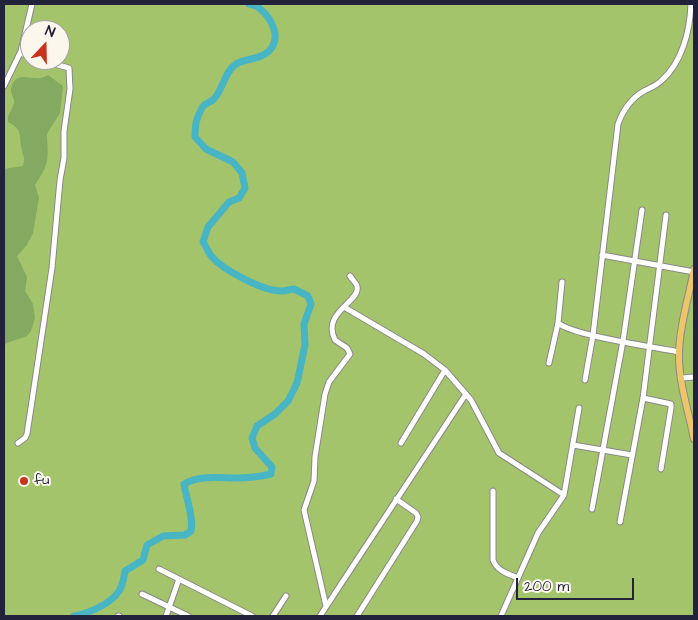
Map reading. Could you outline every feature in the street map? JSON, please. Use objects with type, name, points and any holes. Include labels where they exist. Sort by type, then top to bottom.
[{"type":"main road","points":[[694,271],[679,352],[694,439]]},
{"type":"street","points":[[28,20],[32,4]]},
{"type":"street","points":[[585,380],[593,335],[618,124],[623,111],[630,102],[641,92],[659,83],[672,71],[689,29],[691,4]]},
{"type":"street","points":[[4,86],[20,53]]},
{"type":"street","points":[[18,442],[25,438],[27,434],[50,277],[64,158],[66,111],[70,89],[69,70]]},
{"type":"street","points":[[592,509],[623,341],[642,210]]},
{"type":"street","points":[[620,522],[643,398],[666,215]]},
{"type":"street","points":[[602,255],[694,271]]},
{"type":"street","points":[[326,606],[304,510],[314,481],[315,451],[324,394],[329,382],[350,354],[346,348],[335,340],[332,334],[333,322],[357,289],[350,276]]},
{"type":"street","points":[[549,363],[558,323],[562,282]]},
{"type":"street","points":[[344,307],[424,354],[445,370],[471,400],[498,452],[564,495]]},
{"type":"street","points":[[558,323],[562,327],[593,335],[679,352]]},
{"type":"street","points":[[400,443],[445,370]]},
{"type":"street","points":[[682,378],[694,377]]},
{"type":"street","points":[[320,616],[466,394]]},
{"type":"street","points":[[643,398],[671,404],[661,469]]},
{"type":"street","points":[[502,616],[538,533],[564,495],[579,408]]},
{"type":"street","points":[[573,445],[632,455]]},
{"type":"street","points":[[493,491],[493,560],[495,565],[504,572],[518,578]]},
{"type":"street","points":[[357,616],[417,521],[416,513],[396,499]]},
{"type":"street","points":[[159,569],[252,616]]},
{"type":"street","points":[[166,616],[179,579]]},
{"type":"street","points":[[142,594],[188,616]]},
{"type":"street","points":[[273,616],[286,596]]},
{"type":"green space","points":[[4,4],[694,4],[694,616],[4,616]]},
{"type":"green space","points":[[48,75],[63,86],[60,113],[47,134],[46,166],[35,185],[39,198],[33,233],[27,245],[17,256],[27,277],[25,291],[33,304],[35,318],[31,331],[27,336],[7,343],[4,346],[4,169],[23,166],[24,160],[18,129],[8,122],[8,117],[14,103],[11,88],[13,82],[20,77],[41,78]]},
{"type":"waterway","points":[[74,616],[86,613],[111,600],[119,591],[125,571],[143,560],[147,545],[163,536],[185,535],[191,531],[191,514],[184,484],[202,478],[244,478],[271,474],[272,467],[255,448],[252,438],[257,426],[275,414],[288,401],[297,383],[305,345],[304,324],[311,304],[308,296],[294,289],[275,290],[244,279],[225,268],[211,256],[203,242],[208,227],[229,202],[239,198],[245,188],[242,173],[233,162],[206,149],[195,137],[196,122],[200,112],[204,105],[217,95],[232,67],[240,62],[265,54],[273,46],[275,40],[274,28],[268,17],[259,8],[249,4]]},
{"type":"place","name":"fu","points":[[24,481]]}]
